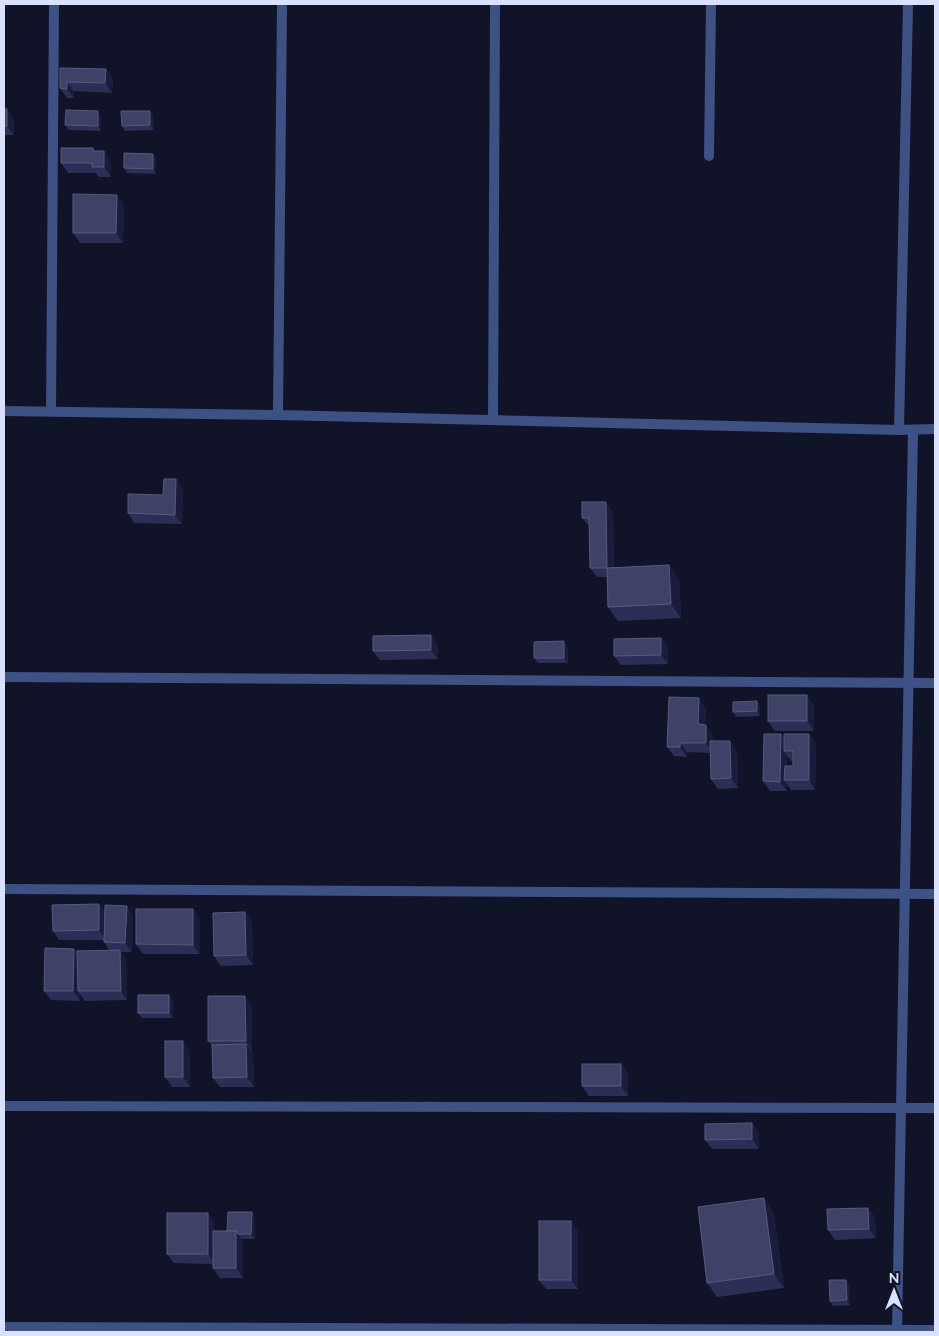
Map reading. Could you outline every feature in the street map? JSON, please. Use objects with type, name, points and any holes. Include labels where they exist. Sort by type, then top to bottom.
[{"type":"street","points":[[51,411],[54,4]]},
{"type":"street","points":[[278,415],[282,4]]},
{"type":"street","points":[[493,420],[495,4]]},
{"type":"street","points":[[709,156],[711,4]]},
{"type":"street","points":[[899,430],[908,4]]},
{"type":"street","points":[[4,411],[278,415],[899,430],[935,429]]},
{"type":"street","points":[[897,1331],[913,430]]},
{"type":"street","points":[[4,677],[935,683]]},
{"type":"street","points":[[4,890],[935,894]]},
{"type":"street","points":[[4,1106],[935,1108]]},
{"type":"street","points":[[4,1327],[935,1330]]},
{"type":"building","points":[[60,68],[106,69],[105,83],[67,82],[67,89],[60,88]]},
{"type":"building","points":[[4,109],[7,109],[7,126],[4,126]]},
{"type":"building","points":[[66,110],[98,111],[98,126],[65,125]]},
{"type":"building","points":[[121,111],[150,111],[150,125],[122,126]]},
{"type":"building","points":[[61,148],[93,148],[93,151],[104,151],[104,167],[92,167],[92,163],[61,163]]},
{"type":"building","points":[[124,153],[153,154],[153,169],[124,168]]},
{"type":"building","points":[[73,194],[117,195],[116,233],[73,233]]},
{"type":"building","points":[[164,479],[176,479],[175,515],[128,513],[128,494],[163,495]]},
{"type":"building","points":[[582,502],[606,502],[607,568],[590,568],[589,518],[582,518]]},
{"type":"building","points":[[669,565],[671,604],[608,607],[607,568]]},
{"type":"building","points":[[431,635],[431,650],[373,651],[373,636]]},
{"type":"building","points":[[661,638],[661,655],[614,656],[614,639]]},
{"type":"building","points":[[564,641],[564,658],[534,658],[534,642]]},
{"type":"building","points":[[768,695],[807,695],[807,721],[768,721]]},
{"type":"building","points":[[669,697],[699,698],[698,724],[706,725],[706,743],[680,743],[680,747],[667,747]]},
{"type":"building","points":[[757,701],[757,711],[733,712],[733,702]]},
{"type":"building","points":[[764,734],[781,734],[780,782],[763,781]]},
{"type":"building","points":[[784,734],[809,734],[809,780],[784,780],[785,766],[793,766],[793,751],[784,751]]},
{"type":"building","points":[[710,741],[730,741],[731,778],[711,779]]},
{"type":"building","points":[[99,904],[99,930],[53,931],[52,905]]},
{"type":"building","points":[[105,905],[127,906],[125,943],[104,942]]},
{"type":"building","points":[[136,909],[193,909],[193,945],[136,944]]},
{"type":"building","points":[[245,912],[246,955],[214,956],[213,913]]},
{"type":"building","points":[[45,948],[74,949],[73,991],[44,991]]},
{"type":"building","points":[[120,950],[121,991],[78,991],[77,951]]},
{"type":"building","points":[[138,995],[169,995],[169,1013],[138,1013]]},
{"type":"building","points":[[208,996],[245,996],[246,1041],[208,1041]]},
{"type":"building","points":[[165,1041],[183,1041],[183,1077],[165,1077]]},
{"type":"building","points":[[246,1044],[247,1077],[213,1078],[212,1045]]},
{"type":"building","points":[[582,1064],[621,1064],[621,1086],[582,1086]]},
{"type":"building","points":[[752,1123],[752,1139],[705,1140],[705,1124]]},
{"type":"building","points":[[764,1198],[774,1274],[707,1283],[698,1207]]},
{"type":"building","points":[[868,1208],[869,1229],[828,1230],[827,1209]]},
{"type":"building","points":[[228,1212],[252,1212],[251,1234],[238,1234],[236,1231],[227,1231]]},
{"type":"building","points":[[167,1213],[208,1213],[208,1254],[167,1254]]},
{"type":"building","points":[[539,1221],[571,1221],[571,1280],[539,1280]]},
{"type":"building","points":[[213,1231],[236,1231],[236,1268],[213,1268]]},
{"type":"building","points":[[829,1280],[846,1280],[847,1300],[830,1301]]}]
